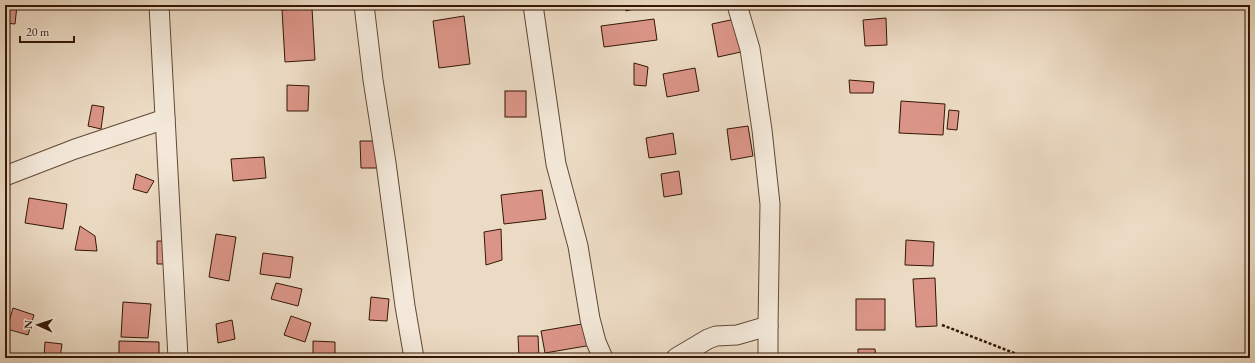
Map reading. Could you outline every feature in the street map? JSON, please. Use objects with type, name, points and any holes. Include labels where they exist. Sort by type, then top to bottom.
[{"type":"street","points":[[159,5],[178,358]]},
{"type":"street","points":[[364,5],[373,80],[386,163],[405,306],[414,358]]},
{"type":"street","points":[[534,5],[556,164],[578,246],[590,319],[596,342],[603,358]]},
{"type":"street","points":[[737,5],[750,50],[762,130],[770,204],[768,358]]},
{"type":"street","points":[[5,176],[75,149],[165,119]]},
{"type":"street","points":[[676,358],[708,339],[716,336],[737,335],[768,326]]},
{"type":"path","points":[[942,325],[1027,358]]},
{"type":"building","points":[[5,5],[17,5],[15,24],[5,23]]},
{"type":"building","points":[[625,5],[649,5],[626,11]]},
{"type":"building","points":[[312,8],[315,60],[285,62],[282,10]]},
{"type":"building","points":[[464,16],[470,64],[439,68],[433,21]]},
{"type":"building","points":[[886,18],[887,45],[865,46],[863,20]]},
{"type":"building","points":[[654,19],[657,40],[604,47],[601,26]]},
{"type":"building","points":[[735,19],[741,52],[718,57],[712,24]]},
{"type":"building","points":[[634,63],[648,67],[646,86],[634,85]]},
{"type":"building","points":[[695,68],[699,91],[667,97],[663,74]]},
{"type":"building","points":[[849,80],[874,82],[873,93],[850,93]]},
{"type":"building","points":[[287,85],[309,86],[308,111],[287,111]]},
{"type":"building","points":[[505,91],[526,91],[526,117],[505,117]]},
{"type":"building","points":[[901,101],[945,104],[943,135],[899,133]]},
{"type":"building","points":[[92,105],[104,107],[101,129],[88,126]]},
{"type":"building","points":[[949,110],[959,111],[957,130],[947,129]]},
{"type":"building","points":[[748,126],[753,156],[731,160],[727,129]]},
{"type":"building","points":[[673,133],[676,154],[649,158],[646,138]]},
{"type":"building","points":[[360,141],[378,141],[379,168],[361,168]]},
{"type":"building","points":[[264,157],[266,178],[233,181],[231,159]]},
{"type":"building","points":[[679,171],[682,194],[664,197],[661,174]]},
{"type":"building","points":[[136,174],[154,181],[147,193],[133,189]]},
{"type":"building","points":[[542,190],[546,219],[504,224],[501,195]]},
{"type":"building","points":[[29,198],[67,204],[63,229],[25,223]]},
{"type":"building","points":[[80,226],[95,236],[97,251],[75,250]]},
{"type":"building","points":[[501,229],[502,260],[486,265],[484,232]]},
{"type":"building","points":[[216,234],[236,237],[229,281],[209,277]]},
{"type":"building","points":[[906,240],[934,242],[933,266],[905,265]]},
{"type":"building","points":[[157,241],[169,241],[168,264],[157,264]]},
{"type":"building","points":[[263,253],[293,257],[290,278],[260,274]]},
{"type":"building","points":[[935,278],[937,326],[916,327],[913,279]]},
{"type":"building","points":[[276,283],[302,289],[298,306],[271,299]]},
{"type":"building","points":[[371,297],[389,299],[387,321],[369,320]]},
{"type":"building","points":[[856,299],[885,299],[885,330],[856,330]]},
{"type":"building","points":[[123,302],[151,304],[148,338],[121,337]]},
{"type":"building","points":[[13,308],[34,315],[28,335],[7,329]]},
{"type":"building","points":[[291,316],[311,323],[305,342],[284,335]]},
{"type":"building","points":[[232,320],[235,339],[218,343],[216,324]]},
{"type":"building","points":[[588,323],[592,345],[545,353],[541,331]]},
{"type":"building","points":[[518,336],[538,336],[539,358],[519,358]]},
{"type":"building","points":[[119,341],[159,342],[159,358],[119,358]]},
{"type":"building","points":[[313,341],[335,342],[335,358],[313,358]]},
{"type":"building","points":[[45,342],[62,344],[60,358],[44,358]]},
{"type":"building","points":[[858,349],[875,349],[876,358],[858,358]]},
{"type":"building","points":[[902,356],[926,357],[926,358],[902,358]]}]
